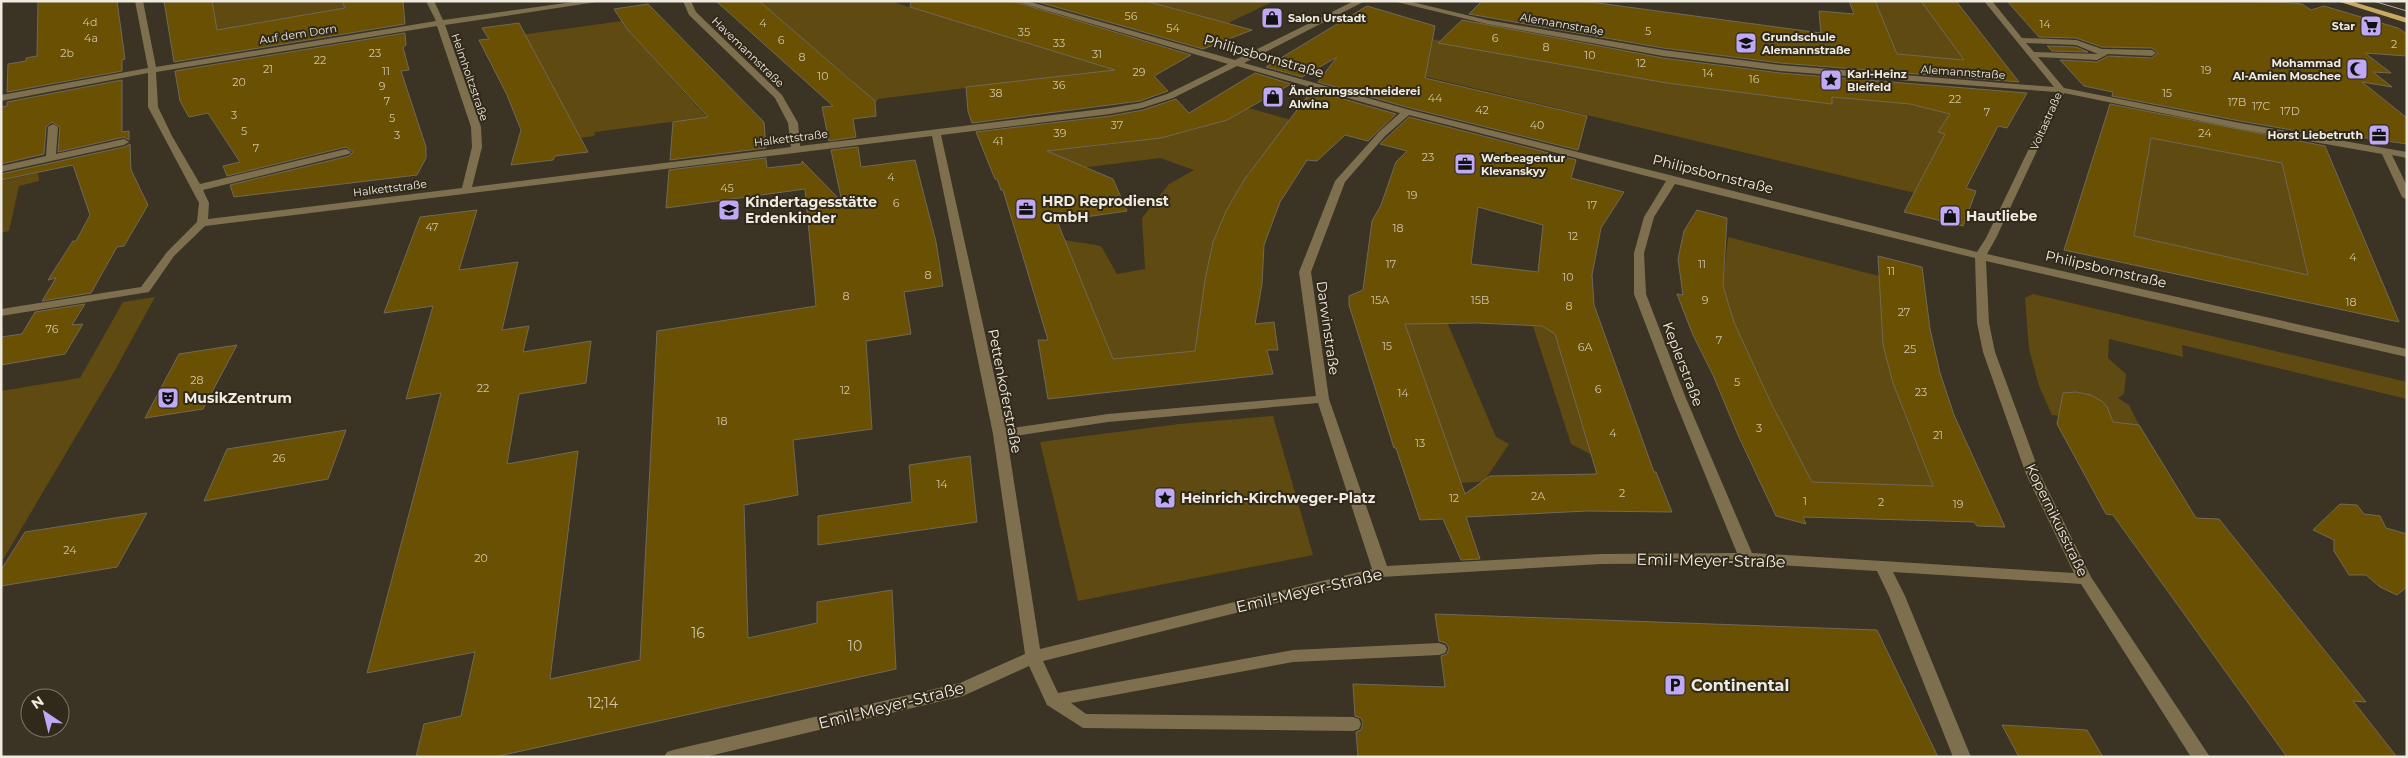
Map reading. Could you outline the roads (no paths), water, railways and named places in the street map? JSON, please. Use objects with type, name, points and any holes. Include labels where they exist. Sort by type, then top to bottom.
[{"type":"main road","points":[[2341,1],[2407,21]]},
{"type":"street","points":[[1,313],[145,290],[166,257],[179,242],[202,223],[204,203],[166,136],[153,107],[152,70],[139,1]]},
{"type":"street","name":"Helmholtzstraße","points":[[430,1],[437,13],[476,127],[477,146],[466,191]]},
{"type":"street","name":"Auf dem Dorn","points":[[1,98],[152,70],[439,22],[600,1]]},
{"type":"street","name":"Havemannstraße","points":[[687,1],[692,13],[779,97],[793,123],[796,150]]},
{"type":"street","name":"Philipsbornstraße","points":[[1018,1],[1407,112],[1672,180],[1980,256],[2407,354]]},
{"type":"street","name":"Halkettstraße","points":[[202,223],[1142,106],[1170,96],[1361,1]]},
{"type":"street","name":"Alemannstraße","points":[[1397,1],[1487,22],[1663,53],[1780,68],[2062,90],[2407,155]]},
{"type":"street","name":"Voltastraße","points":[[1980,256],[1991,238],[2062,90],[1988,1]]},
{"type":"street","points":[[2020,40],[2081,44],[2097,47],[2104,54],[2097,57],[2032,54]]},
{"type":"street","points":[[2100,50],[2152,53]]},
{"type":"street","name":"Darwinstraße","points":[[1381,572],[1323,399],[1305,272],[1340,181],[1382,134],[1407,112]]},
{"type":"street","points":[[51,158],[53,127]]},
{"type":"street","name":"Pettenkoferstraße","points":[[936,133],[1000,434],[1033,657],[1053,700]]},
{"type":"street","points":[[1,169],[124,142]]},
{"type":"street","points":[[197,188],[346,152]]},
{"type":"street","points":[[2386,152],[2407,197]]},
{"type":"street","name":"Keplerstraße","points":[[1672,180],[1649,217],[1639,253],[1640,294],[1679,396],[1747,558]]},
{"type":"street","name":"Kopernikusstraße","points":[[1980,256],[1984,323],[1991,360],[2033,474],[2085,579],[2201,757]]},
{"type":"street","points":[[1000,434],[1108,418],[1323,399]]},
{"type":"street","name":"Emil-Meyer-Straße","points":[[673,757],[963,689],[1033,657],[1381,572],[1601,559],[1747,558],[1883,568],[2085,579]]},
{"type":"street","points":[[1883,568],[1897,596],[1962,757]]},
{"type":"street","points":[[1053,700],[1292,656],[1439,650]]},
{"type":"street","points":[[1053,700],[1083,721],[1353,724]]},
{"type":"tram line","points":[[2373,1],[2407,11]]},
{"type":"place","name":"Salon Urstadt","points":[[1272,18]]},
{"type":"place","name":"Star","points":[[2371,26]]},
{"type":"place","name":"Grundschule Alemannstraße","points":[[1746,43]]},
{"type":"place","name":"Mohammad Al-Amien Moschee","points":[[2357,69]]},
{"type":"place","name":"Karl-Heinz Bleifeld","points":[[1831,80]]},
{"type":"place","name":"Änderungsschneiderei Alwina","points":[[1273,97]]},
{"type":"place","name":"Horst Liebetruth","points":[[2379,135]]},
{"type":"place","name":"Werbeagentur Klevanskyy","points":[[1465,164]]},
{"type":"place","name":"HRD Reprodienst GmbH","points":[[1026,209]]},
{"type":"place","name":"Kindertagesstätte Erdenkinder","points":[[729,210]]},
{"type":"place","name":"Hautliebe","points":[[1950,216]]},
{"type":"place","name":"MusikZentrum","points":[[168,398]]},
{"type":"place","name":"Heinrich-Kirchweger-Platz","points":[[1165,498]]},
{"type":"place","name":"Continental","points":[[1675,685]]}]
